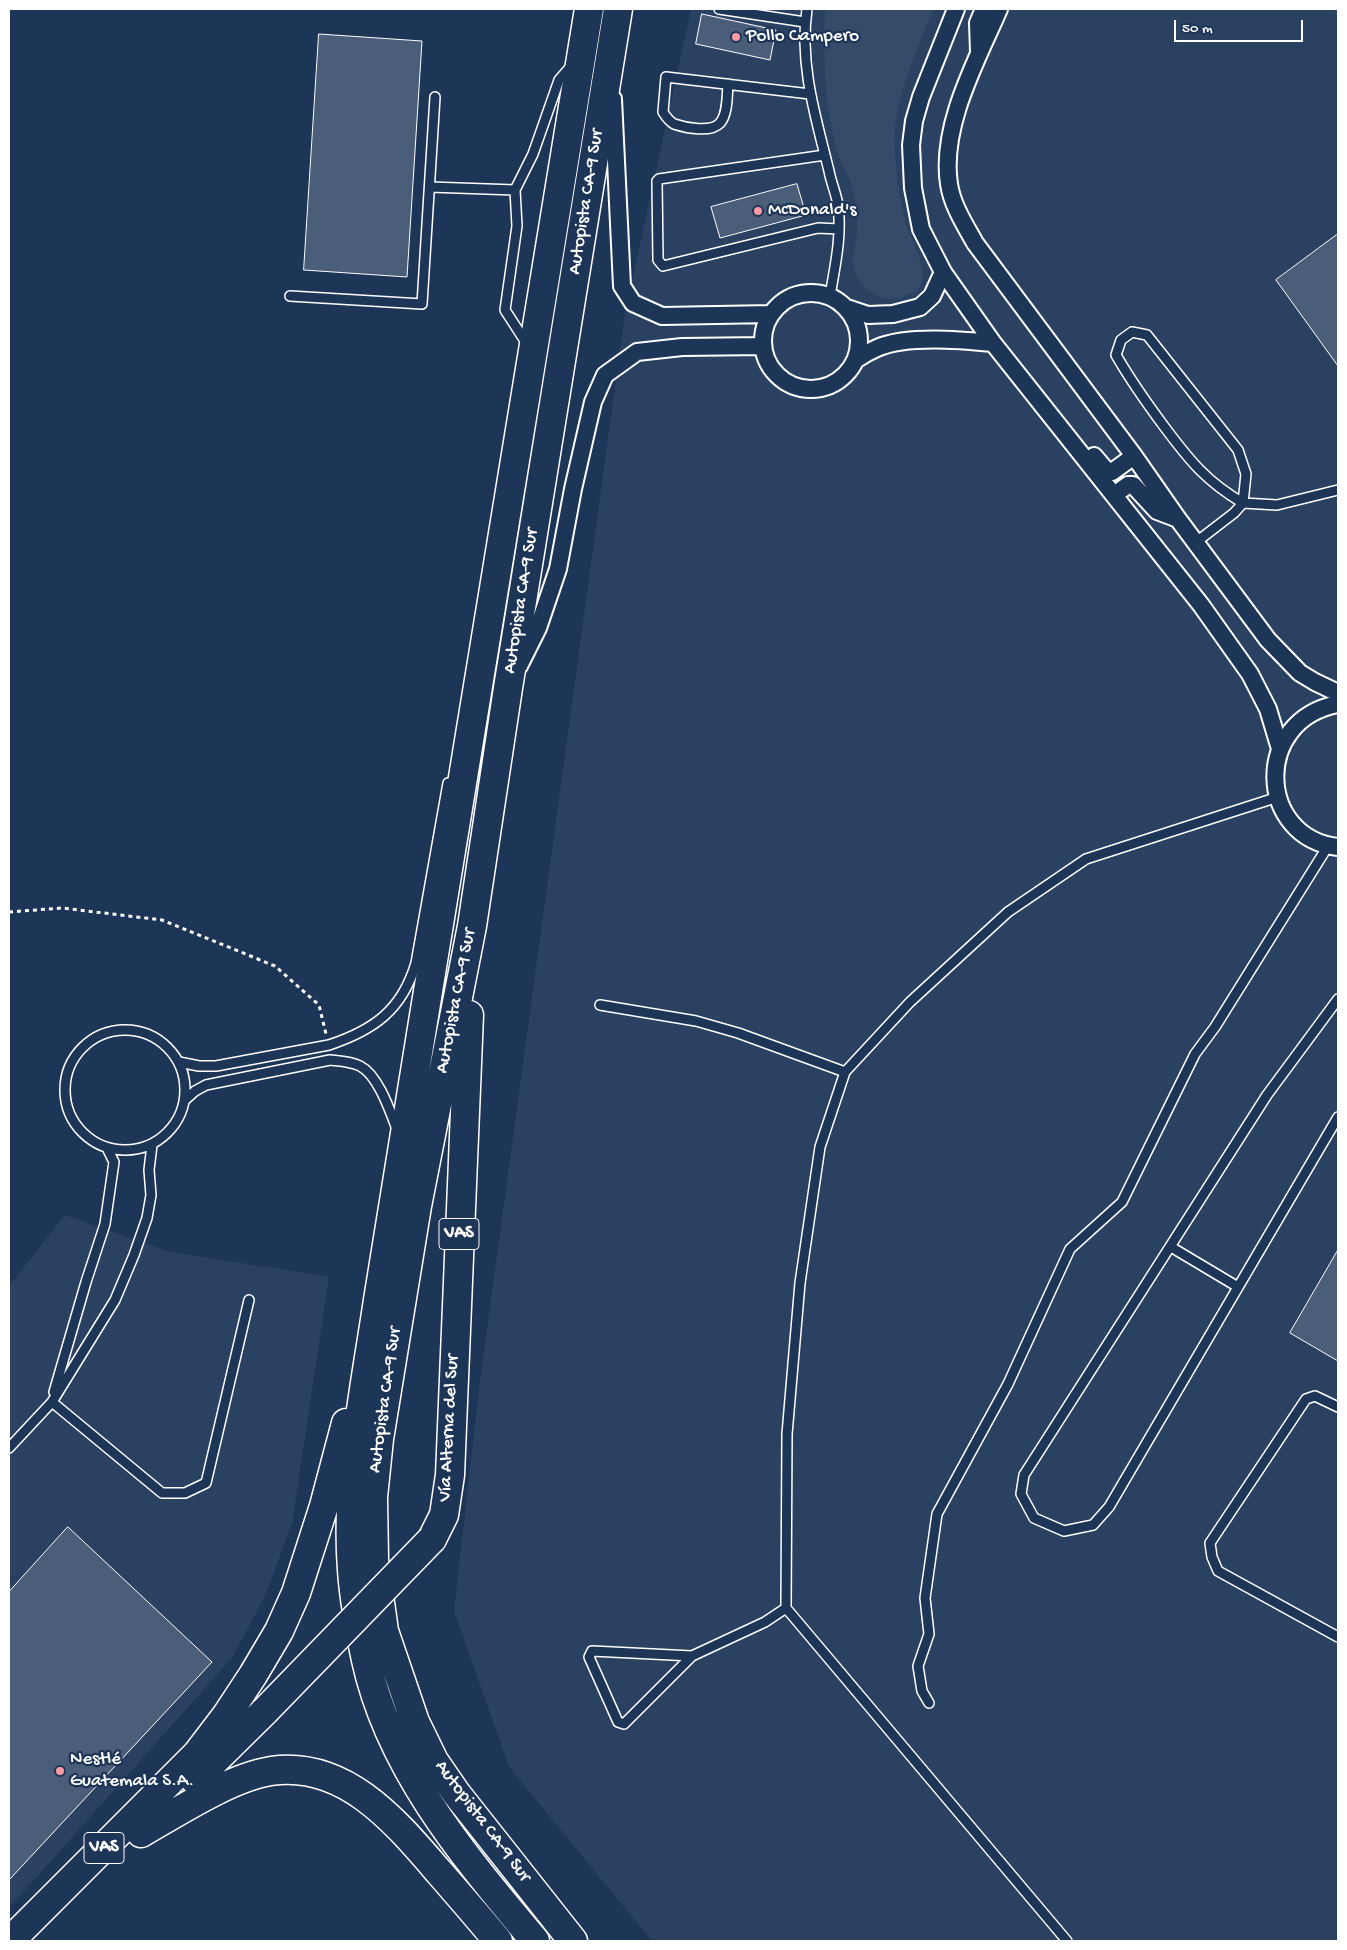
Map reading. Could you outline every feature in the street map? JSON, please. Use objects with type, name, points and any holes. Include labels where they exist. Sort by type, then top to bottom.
[{"type":"highway","name":"Autopista CA-9 Sur","points":[[536,1941],[480,1874],[440,1822],[418,1787],[388,1726],[366,1662],[352,1570],[352,1510],[357,1438],[470,711],[533,352],[589,9]]},
{"type":"highway","name":"Autopista CA-9 Sur","points":[[573,1941],[456,1793],[430,1753],[415,1722],[384,1631],[374,1560],[373,1497],[379,1439],[417,1206],[472,926],[508,688],[618,12]]},
{"type":"highway","name":"Vía Alterna del Sur","points":[[31,1941],[265,1711],[432,1539],[444,1515],[450,1475],[472,926]]},
{"type":"highway","name":"VAS","points":[[10,1941],[197,1754],[226,1716],[253,1675],[279,1631],[296,1593],[324,1506],[347,1420],[365,1387]]},
{"type":"highway","points":[[141,1833],[186,1807],[254,1776],[289,1770],[327,1777],[372,1801],[398,1825],[498,1941]]},
{"type":"highway","points":[[480,1874],[518,1941]]},
{"type":"street","points":[[956,9],[921,97],[910,145],[913,188],[921,229],[943,272],[993,343],[1201,605],[1250,674],[1268,709],[1280,749]]},
{"type":"street","points":[[979,57],[978,24],[984,9]]},
{"type":"street","points":[[999,9],[961,99],[950,140],[947,163],[949,185],[955,205],[976,243],[1268,640],[1300,673],[1338,693]]},
{"type":"street","points":[[611,52],[622,286],[633,303],[662,316],[771,314]]},
{"type":"street","points":[[847,308],[855,319],[859,332],[860,346],[857,359],[847,375],[832,386],[814,390],[796,387],[780,378],[768,364],[763,346],[764,329],[771,314],[782,302],[797,294],[814,293],[830,296],[847,308],[868,315],[893,314],[920,307],[932,296],[943,272]]},
{"type":"street","points":[[857,359],[877,348],[899,341],[993,343]]},
{"type":"street","points":[[508,688],[538,628],[558,570],[573,489],[593,402],[605,375],[637,352],[682,347],[763,346]]},
{"type":"street","points":[[1057,423],[1091,452],[1105,469],[1112,472],[1134,456]]},
{"type":"street","points":[[1114,495],[1128,485],[1133,485],[1157,511],[1178,519]]},
{"type":"street","points":[[1333,846],[1306,836],[1289,818],[1278,797],[1275,773],[1280,749],[1293,727],[1313,712],[1338,704]]},
{"type":"lane","points":[[719,9],[805,22]]},
{"type":"lane","points":[[807,9],[805,22],[806,62],[810,94],[837,203],[839,240],[830,296]]},
{"type":"lane","points":[[533,352],[506,310],[517,226],[516,190],[533,154],[558,80],[581,56]]},
{"type":"lane","points":[[728,84],[724,114],[720,123],[712,129],[691,128],[674,123],[663,112],[666,77],[728,84],[810,94]]},
{"type":"lane","points":[[290,296],[422,304],[435,97]]},
{"type":"lane","points":[[825,156],[657,180],[658,260],[663,266],[818,228],[839,228]]},
{"type":"lane","points":[[430,187],[516,190]]},
{"type":"lane","points":[[1195,543],[1234,513],[1243,503],[1246,474],[1238,450],[1147,335],[1132,332],[1121,340],[1116,355],[1136,388],[1194,466],[1224,492],[1243,503],[1277,505],[1338,490]]},
{"type":"lane","points":[[180,1062],[199,1066],[216,1066],[329,1045],[344,1040],[371,1025],[402,998],[411,982],[416,963],[450,771]]},
{"type":"lane","points":[[1066,1941],[786,1608],[787,1434],[800,1283],[820,1147],[845,1072],[910,1002],[1008,912],[1086,860],[1278,797]]},
{"type":"lane","points":[[928,1703],[922,1691],[918,1666],[929,1634],[925,1598],[937,1514],[1008,1384],[1070,1249],[1122,1202],[1195,1054],[1215,1027],[1333,846]]},
{"type":"lane","points":[[1338,999],[1267,1095],[1024,1475],[1021,1494],[1034,1518],[1064,1531],[1093,1525],[1109,1507],[1338,1117]]},
{"type":"lane","points":[[600,1005],[696,1022],[738,1033],[845,1072]]},
{"type":"lane","points":[[132,1029],[151,1035],[168,1046],[180,1062],[186,1080],[185,1100],[179,1118],[168,1134],[152,1145],[129,1151],[106,1148],[89,1138],[75,1124],[67,1106],[65,1086],[69,1067],[79,1050],[94,1037],[112,1030],[132,1029]]},
{"type":"lane","points":[[185,1100],[195,1090],[206,1085],[330,1060],[347,1062],[362,1067],[382,1093],[391,1112],[402,1146]]},
{"type":"lane","points":[[9,1448],[52,1402],[115,1300],[134,1255],[146,1218],[151,1195],[149,1170],[152,1145]]},
{"type":"lane","points":[[52,1402],[86,1282],[105,1224],[114,1162],[106,1148]]},
{"type":"lane","points":[[1171,1247],[1238,1287]]},
{"type":"lane","points":[[52,1402],[162,1493],[185,1493],[206,1483],[249,1300]]},
{"type":"lane","points":[[1338,1407],[1315,1396],[1306,1399],[1210,1543],[1212,1557],[1218,1571],[1338,1637]]},
{"type":"lane","points":[[692,1656],[592,1651],[589,1657],[618,1722],[624,1724],[692,1656],[765,1622],[786,1608]]},
{"type":"path","points":[[9,912],[62,908],[162,920],[275,966],[319,1005],[329,1045]]},
{"type":"shaded area","points":[[691,9],[1338,9],[1338,1941],[652,1941],[509,1767],[454,1611],[480,1380],[625,313]]},
{"type":"shaded area","points":[[825,9],[933,9],[905,82],[895,127],[897,176],[901,203],[923,274],[922,282],[918,289],[900,298],[882,298],[873,294],[866,289],[855,274],[853,260],[857,220],[855,204],[848,175],[837,151],[829,116],[824,63]]},
{"type":"shaded area","points":[[65,1215],[167,1251],[329,1277],[292,1524],[265,1596],[232,1658],[9,1908],[9,1286]]},
{"type":"building","name":"Pollo Campero","points":[[702,14],[776,30],[770,60],[696,44]]},
{"type":"building","points":[[319,34],[422,41],[407,277],[304,270]]},
{"type":"building","name":"McDonald's","points":[[797,184],[806,215],[720,238],[711,207]]},
{"type":"building","points":[[1338,234],[1338,366],[1276,280]]},
{"type":"building","points":[[1338,1250],[1338,1361],[1290,1333]]},
{"type":"building","name":"Nestlé Guatemala S.A.","points":[[68,1527],[212,1662],[9,1880],[9,1592]]},
{"type":"place","name":"Pollo Campero","points":[[736,37]]},
{"type":"place","name":"McDonald's","points":[[758,211]]},
{"type":"place","name":"Nestlé Guatemala S.A.","points":[[60,1771]]}]
